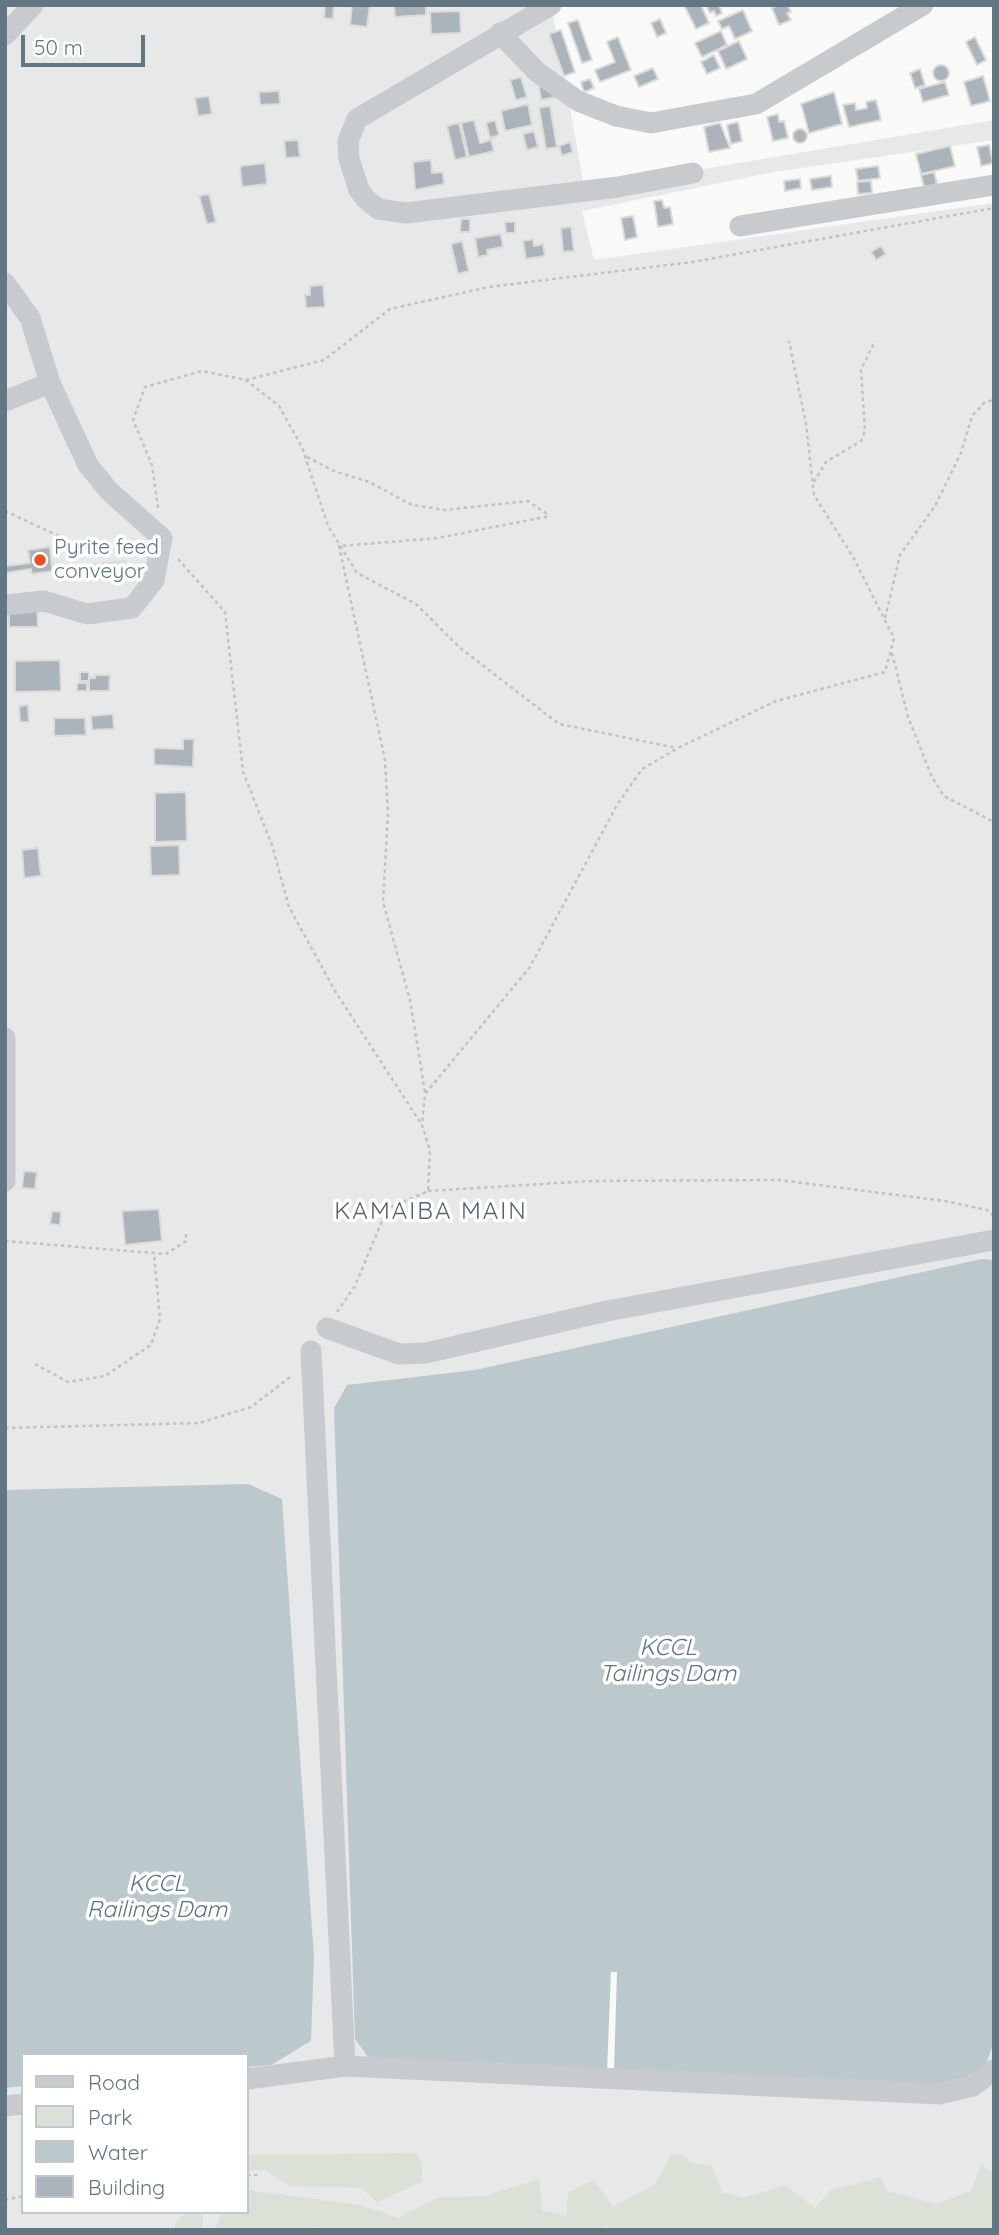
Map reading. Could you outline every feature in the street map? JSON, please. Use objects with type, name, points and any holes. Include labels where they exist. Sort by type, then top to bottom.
[{"type":"street","points":[[5,35],[33,5]]},
{"type":"street","points":[[551,5],[357,118],[348,141],[349,159],[359,190],[378,209],[406,213],[618,187],[693,173]]},
{"type":"street","points":[[500,33],[537,72],[578,101],[616,116],[651,123],[756,104],[923,5]]},
{"type":"street","points":[[740,226],[994,185]]},
{"type":"street","points":[[5,283],[30,318],[50,383],[88,465],[109,491],[162,538],[154,580],[132,608],[87,614],[44,601],[5,605]]},
{"type":"street","points":[[5,401],[50,383]]},
{"type":"street","points":[[5,1038],[5,1181]]},
{"type":"street","points":[[327,1328],[398,1354],[426,1353],[607,1311],[994,1240]]},
{"type":"street","points":[[311,1351],[345,2066]]},
{"type":"street","points":[[248,2079],[345,2066],[939,2094],[973,2086],[994,2070]]},
{"type":"path","points":[[428,1191],[430,1151],[422,1125],[335,991],[289,906],[272,845],[243,772],[225,612],[162,538],[152,465],[133,420],[145,387],[202,371],[246,380],[324,360],[390,309],[489,287],[692,262],[994,208]]},
{"type":"path","points":[[425,1094],[530,967],[617,805],[642,769],[678,748],[776,701],[885,672],[894,638],[853,557],[814,495],[806,424],[789,341]]},
{"type":"path","points":[[813,484],[826,462],[861,440],[865,431],[861,370],[875,341]]},
{"type":"path","points":[[246,380],[279,406],[306,457],[328,526],[357,573],[416,604],[459,646],[559,724],[678,748]]},
{"type":"path","points":[[885,618],[900,555],[935,506],[961,453],[972,416],[985,402],[994,400]]},
{"type":"path","points":[[306,457],[334,471],[369,482],[412,505],[445,510],[528,501],[550,516],[438,538],[339,546]]},
{"type":"path","points":[[5,511],[106,558]]},
{"type":"path","points":[[339,546],[384,760],[388,814],[383,902],[410,1000],[425,1094],[422,1125]]},
{"type":"path","points":[[891,650],[908,717],[932,777],[944,796],[994,822]]},
{"type":"path","points":[[327,1328],[355,1286],[387,1209],[428,1191],[592,1181],[779,1180],[945,1200],[987,1210],[994,1216]]},
{"type":"path","points":[[5,1241],[166,1254],[186,1241],[186,1231]]},
{"type":"path","points":[[35,1364],[68,1382],[105,1376],[151,1345],[160,1319],[153,1253]]},
{"type":"path","points":[[5,1428],[199,1423],[251,1407],[296,1373],[311,1351]]},
{"type":"path","points":[[248,2175],[259,2175]]},
{"type":"shaded area","points":[[5,5],[551,5],[583,180],[580,190],[994,120],[994,140],[774,172],[582,211],[594,260],[994,203],[994,2230],[5,2230]]},
{"type":"green space","points":[[416,2153],[422,2164],[422,2182],[377,2202],[361,2188],[289,2186],[265,2170],[248,2171],[248,2155]]},
{"type":"green space","points":[[672,2153],[685,2156],[690,2163],[712,2166],[722,2192],[744,2198],[785,2185],[815,2208],[831,2190],[881,2177],[887,2191],[936,2204],[971,2191],[981,2165],[994,2173],[994,2230],[614,2230],[604,2225],[603,2230],[535,2230],[532,2226],[530,2230],[324,2230],[314,2227],[309,2230],[214,2230],[222,2214],[248,2214],[248,2190],[360,2205],[399,2218],[439,2197],[484,2196],[539,2179],[542,2210],[566,2216],[568,2192],[594,2180],[613,2207],[655,2184]]},
{"type":"green space","points":[[184,2214],[203,2216],[202,2230],[175,2230],[175,2224]]},
{"type":"water","name":"KCCL Tailings Dam","points":[[982,1259],[994,1260],[994,2042],[986,2064],[955,2085],[371,2061],[355,2039],[334,1408],[347,1385],[475,1370]]},
{"type":"water","name":"KCCL Railings Dam","points":[[248,1484],[282,1499],[314,1958],[311,2041],[271,2065],[248,2067],[248,2053],[21,2053],[21,2086],[5,2088],[5,1490]]},
{"type":"pier","points":[[611,1972],[617,1972],[614,2071],[607,2071]]},
{"type":"building","points":[[325,5],[334,5],[333,19],[324,18]]},
{"type":"building","points":[[352,5],[370,5],[367,27],[350,25]]},
{"type":"building","points":[[394,5],[426,5],[426,15],[395,17]]},
{"type":"building","points":[[701,5],[709,23],[696,29],[685,7]]},
{"type":"building","points":[[706,5],[719,5],[722,13],[716,16],[714,11],[710,13]]},
{"type":"building","points":[[788,5],[791,12],[787,13],[791,20],[779,25],[772,8]]},
{"type":"building","points":[[743,10],[752,31],[735,39],[729,26],[722,29],[718,21]]},
{"type":"building","points":[[460,11],[461,33],[431,34],[430,12]]},
{"type":"building","points":[[660,19],[666,33],[657,37],[651,23]]},
{"type":"building","points":[[578,20],[592,60],[582,63],[568,23]]},
{"type":"building","points":[[561,30],[575,72],[564,76],[549,34]]},
{"type":"building","points":[[721,31],[727,45],[702,57],[695,43]]},
{"type":"building","points":[[618,37],[631,70],[600,82],[595,70],[615,62],[607,42]]},
{"type":"building","points":[[975,37],[986,60],[977,65],[966,42]]},
{"type":"building","points":[[739,41],[747,59],[726,69],[718,51]]},
{"type":"building","points":[[714,55],[720,68],[707,74],[701,62]]},
{"type":"building","points":[[941,65],[949,73],[941,81],[933,73]]},
{"type":"building","points":[[653,68],[658,79],[639,87],[634,76]]},
{"type":"building","points":[[920,69],[925,85],[915,88],[910,73]]},
{"type":"building","points":[[983,76],[990,101],[971,106],[964,82]]},
{"type":"building","points":[[521,77],[527,97],[516,100],[510,80]]},
{"type":"building","points":[[590,79],[594,88],[584,92],[581,82]]},
{"type":"building","points":[[945,82],[949,95],[923,102],[919,89]]},
{"type":"building","points":[[553,84],[555,97],[541,100],[539,87]]},
{"type":"building","points":[[279,91],[280,104],[260,105],[259,92]]},
{"type":"building","points":[[834,92],[842,124],[809,133],[801,104]]},
{"type":"building","points":[[209,96],[212,114],[198,116],[195,98]]},
{"type":"building","points":[[876,100],[881,120],[849,127],[843,105],[855,103],[856,110],[867,108],[866,102]]},
{"type":"building","points":[[528,104],[532,125],[505,131],[501,111]]},
{"type":"building","points":[[550,106],[557,147],[546,149],[539,108]]},
{"type":"building","points":[[778,114],[779,122],[784,121],[788,138],[773,141],[767,117]]},
{"type":"building","points":[[474,120],[480,143],[491,140],[494,151],[469,157],[461,123]]},
{"type":"building","points":[[495,120],[499,135],[490,138],[486,123]]},
{"type":"building","points":[[738,122],[742,141],[731,144],[727,125]]},
{"type":"building","points":[[459,123],[467,157],[455,160],[447,126]]},
{"type":"building","points":[[720,123],[730,148],[709,152],[704,127]]},
{"type":"building","points":[[797,129],[803,129],[807,136],[803,143],[797,143],[793,139],[793,133]]},
{"type":"building","points":[[534,131],[538,147],[527,150],[523,134]]},
{"type":"building","points":[[298,140],[300,157],[286,158],[284,141]]},
{"type":"building","points":[[570,142],[573,152],[562,156],[559,146]]},
{"type":"building","points":[[989,145],[993,163],[981,166],[977,147]]},
{"type":"building","points":[[950,146],[955,166],[921,174],[916,154]]},
{"type":"building","points":[[431,160],[432,173],[443,172],[444,184],[415,190],[413,162]]},
{"type":"building","points":[[265,163],[267,184],[242,187],[240,166]]},
{"type":"building","points":[[878,166],[880,178],[858,181],[856,169]]},
{"type":"building","points":[[934,172],[937,184],[924,187],[921,175]]},
{"type":"building","points":[[831,176],[832,187],[812,190],[810,179]]},
{"type":"building","points":[[800,179],[801,188],[785,191],[784,181]]},
{"type":"building","points":[[871,181],[872,193],[858,194],[857,182]]},
{"type":"building","points":[[209,194],[216,222],[207,224],[199,196]]},
{"type":"building","points":[[662,200],[664,208],[670,207],[673,224],[658,227],[654,201]]},
{"type":"building","points":[[633,216],[637,237],[625,240],[621,218]]},
{"type":"building","points":[[461,219],[470,219],[470,232],[460,232]]},
{"type":"building","points":[[505,222],[515,222],[515,233],[506,233]]},
{"type":"building","points":[[571,227],[574,251],[563,252],[561,228]]},
{"type":"building","points":[[501,234],[503,247],[487,250],[488,255],[478,257],[475,238]]},
{"type":"building","points":[[533,239],[534,246],[543,244],[545,256],[526,259],[523,241]]},
{"type":"building","points":[[462,241],[469,271],[458,274],[451,244]]},
{"type":"building","points":[[881,246],[886,254],[876,260],[871,252]]},
{"type":"building","points":[[323,285],[325,307],[306,308],[305,295],[310,295],[310,286]]},
{"type":"building","name":"Pyrite feed conveyor","points":[[50,547],[52,569],[126,561],[32,574],[31,569],[5,573],[5,566],[30,563],[28,550]]},
{"type":"building","points":[[9,606],[37,606],[38,627],[9,627]]},
{"type":"building","points":[[60,660],[61,691],[15,692],[15,661]]},
{"type":"building","points":[[80,672],[89,672],[89,681],[80,681]]},
{"type":"building","points":[[95,675],[110,675],[109,691],[89,691],[89,678],[95,678]]},
{"type":"building","points":[[77,683],[87,683],[87,691],[77,691]]},
{"type":"building","points":[[28,705],[29,722],[20,722],[19,706]]},
{"type":"building","points":[[113,714],[114,729],[92,730],[91,716]]},
{"type":"building","points":[[54,718],[85,718],[86,735],[54,736]]},
{"type":"building","points":[[183,739],[194,739],[193,767],[154,765],[154,748],[183,749]]},
{"type":"building","points":[[186,792],[187,841],[155,842],[155,793]]},
{"type":"building","points":[[179,845],[180,875],[151,876],[150,846]]},
{"type":"building","points":[[38,848],[41,876],[24,878],[22,850]]},
{"type":"building","points":[[24,1171],[37,1172],[35,1189],[22,1188]]},
{"type":"building","points":[[159,1209],[162,1241],[125,1245],[122,1211]]},
{"type":"building","points":[[52,1211],[61,1212],[60,1225],[50,1224]]},
{"type":"place","name":"Pyrite feed conveyor","points":[[40,560]]},
{"type":"district","name":"KAMAIBA MAIN","points":[[431,1212]]}]
